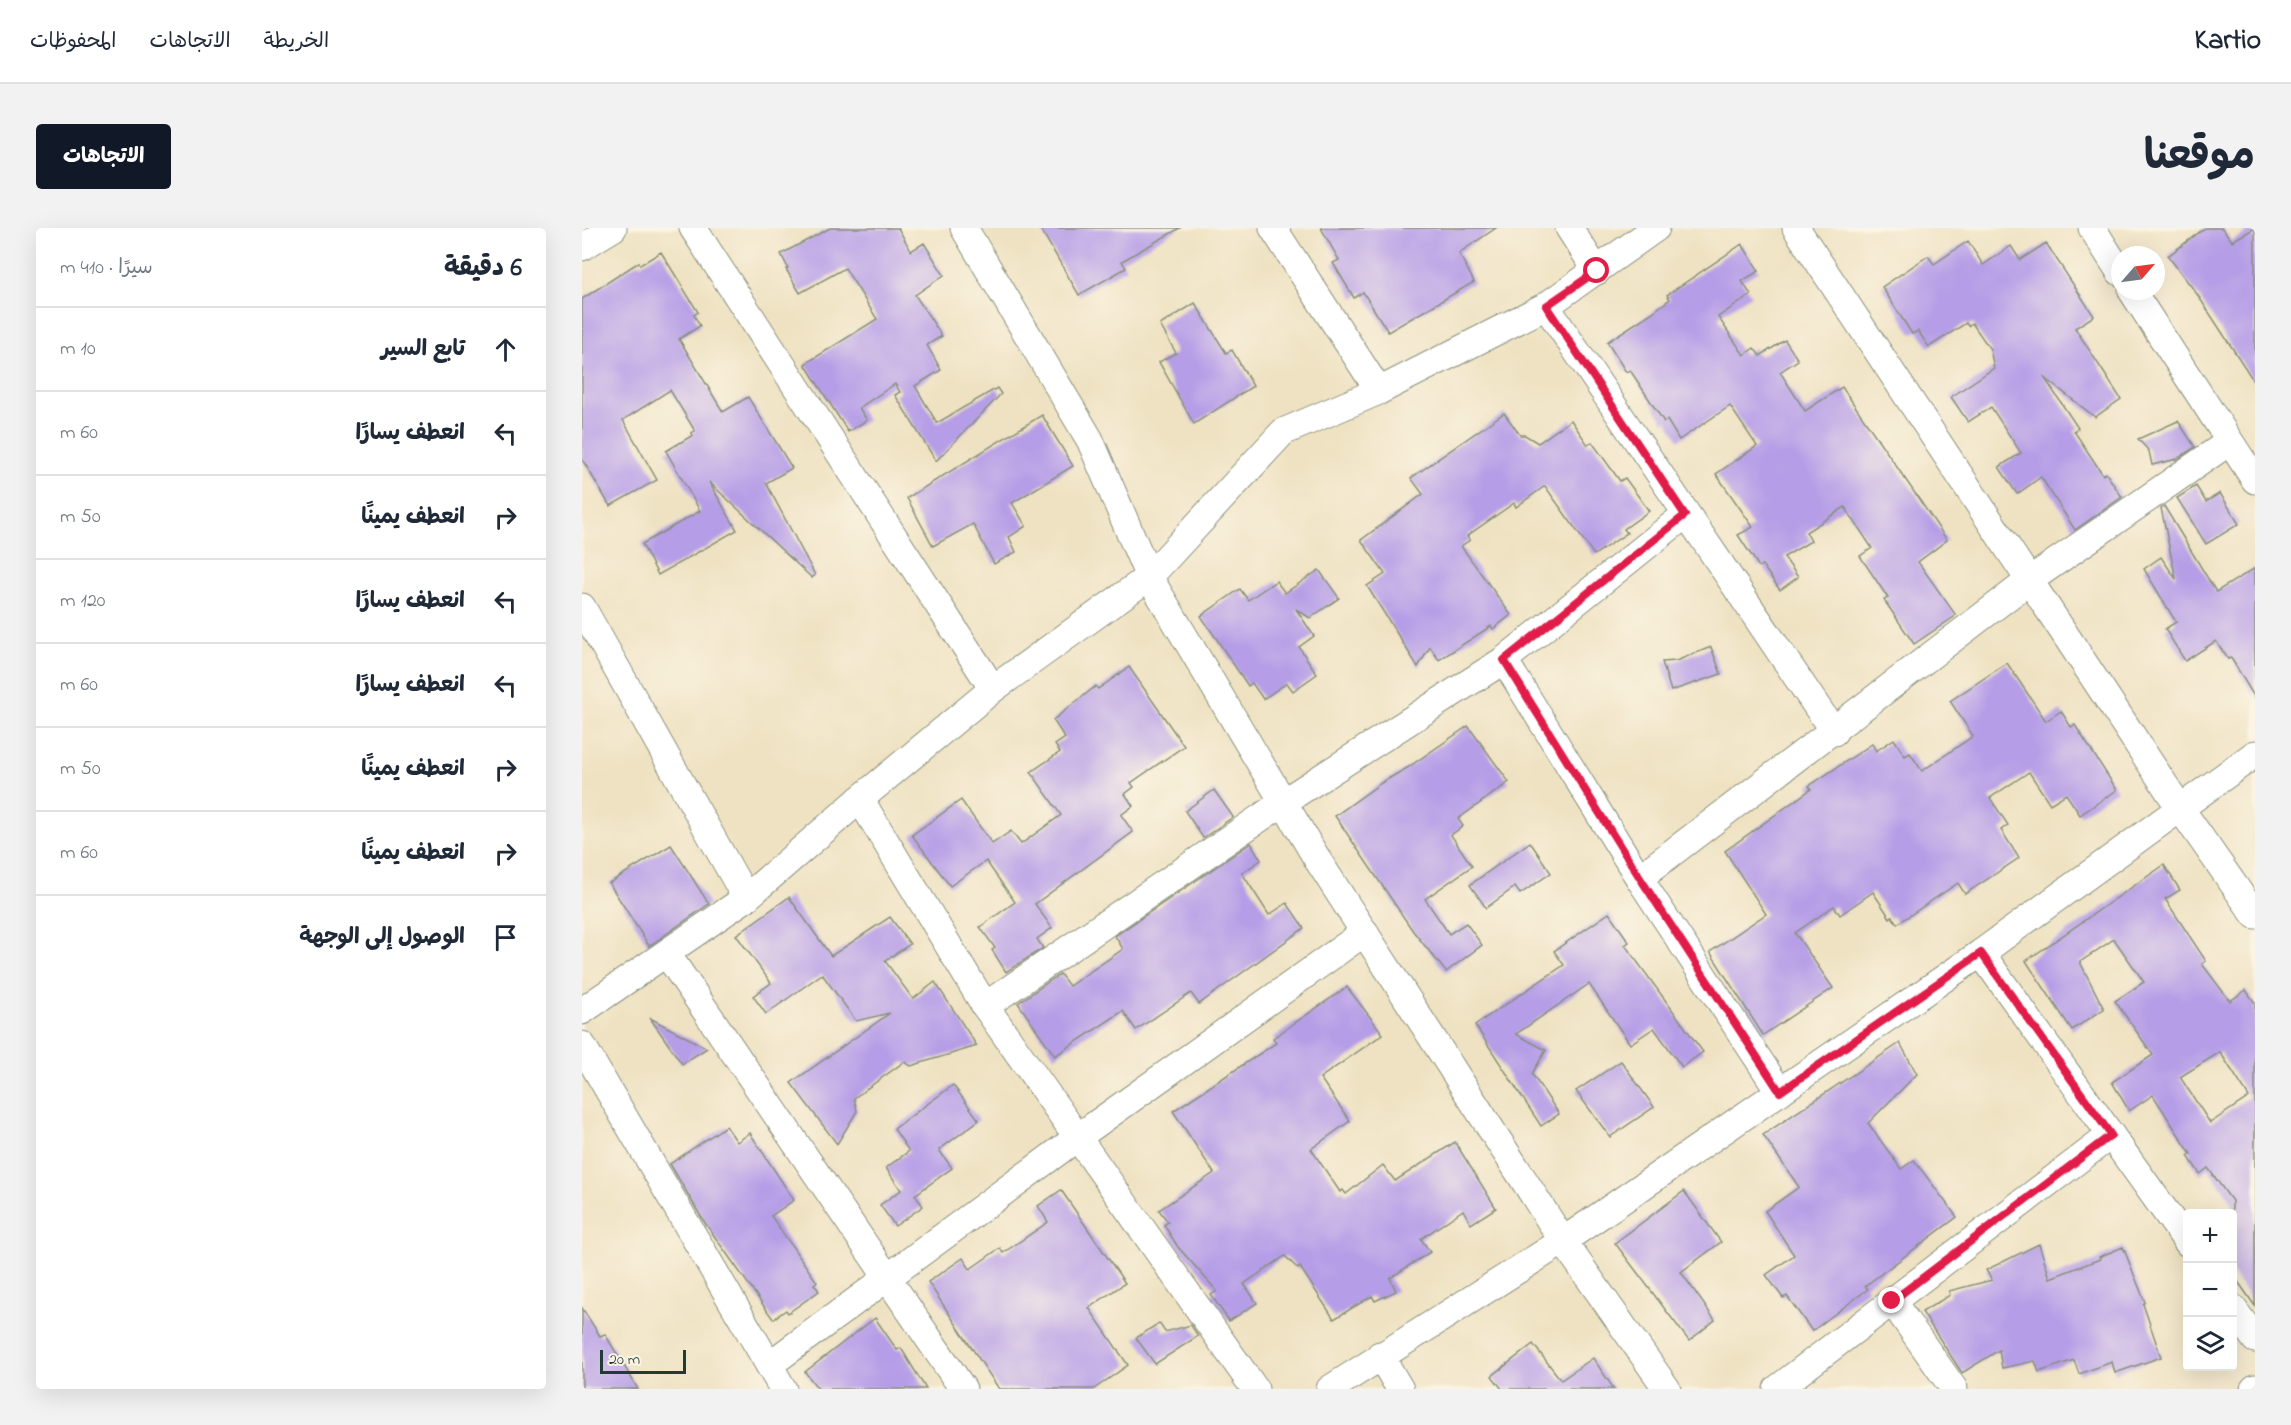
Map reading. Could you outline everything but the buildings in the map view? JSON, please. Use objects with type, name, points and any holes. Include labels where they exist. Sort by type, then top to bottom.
[{"type":"street","points":[[582,247],[613,228]]},
{"type":"street","points":[[693,228],[993,689]]},
{"type":"street","points":[[964,228],[1090,440],[1149,577],[1285,801],[1319,862],[1563,1241],[1667,1389]]},
{"type":"street","points":[[1274,228],[1379,391]]},
{"type":"street","points":[[1569,228],[1597,271]]},
{"type":"street","points":[[582,1011],[746,898],[860,799],[993,689],[1149,577],[1283,432],[1379,391],[1546,306],[1656,228]]},
{"type":"street","points":[[1796,228],[1891,375],[2030,580],[2180,808],[2255,915]]},
{"type":"street","points":[[2098,230],[2111,255]]},
{"type":"street","points":[[2138,300],[2255,480]]},
{"type":"street","points":[[1546,306],[1685,515],[1834,732]]},
{"type":"street","points":[[1640,878],[2030,580],[2229,442]]},
{"type":"street","points":[[985,1006],[1285,801],[1504,660],[1685,515]]},
{"type":"street","points":[[582,607],[746,898]]},
{"type":"street","points":[[1504,660],[1640,878],[1780,1092]]},
{"type":"street","points":[[1330,1389],[1380,1354],[1563,1241],[1981,953],[2255,754]]},
{"type":"street","points":[[860,799],[985,1006],[1255,1389]]},
{"type":"street","points":[[769,1365],[890,1278],[1078,1137],[1365,932]]},
{"type":"street","points":[[1981,953],[2183,1237]]},
{"type":"street","points":[[667,954],[890,1278],[963,1389]]},
{"type":"street","points":[[582,1045],[783,1389]]},
{"type":"street","points":[[1777,1389],[2111,1135]]},
{"type":"street","points":[[1892,1301],[1954,1389]]},
{"type":"street","points":[[2237,1314],[2255,1339]]},
{"type":"street","points":[[1380,1354],[1400,1389]]},
{"type":"route","points":[[1597,271],[1546,306],[1685,515],[1504,660],[1640,878],[1780,1092],[1981,953],[2111,1135],[1892,1301]]}]
